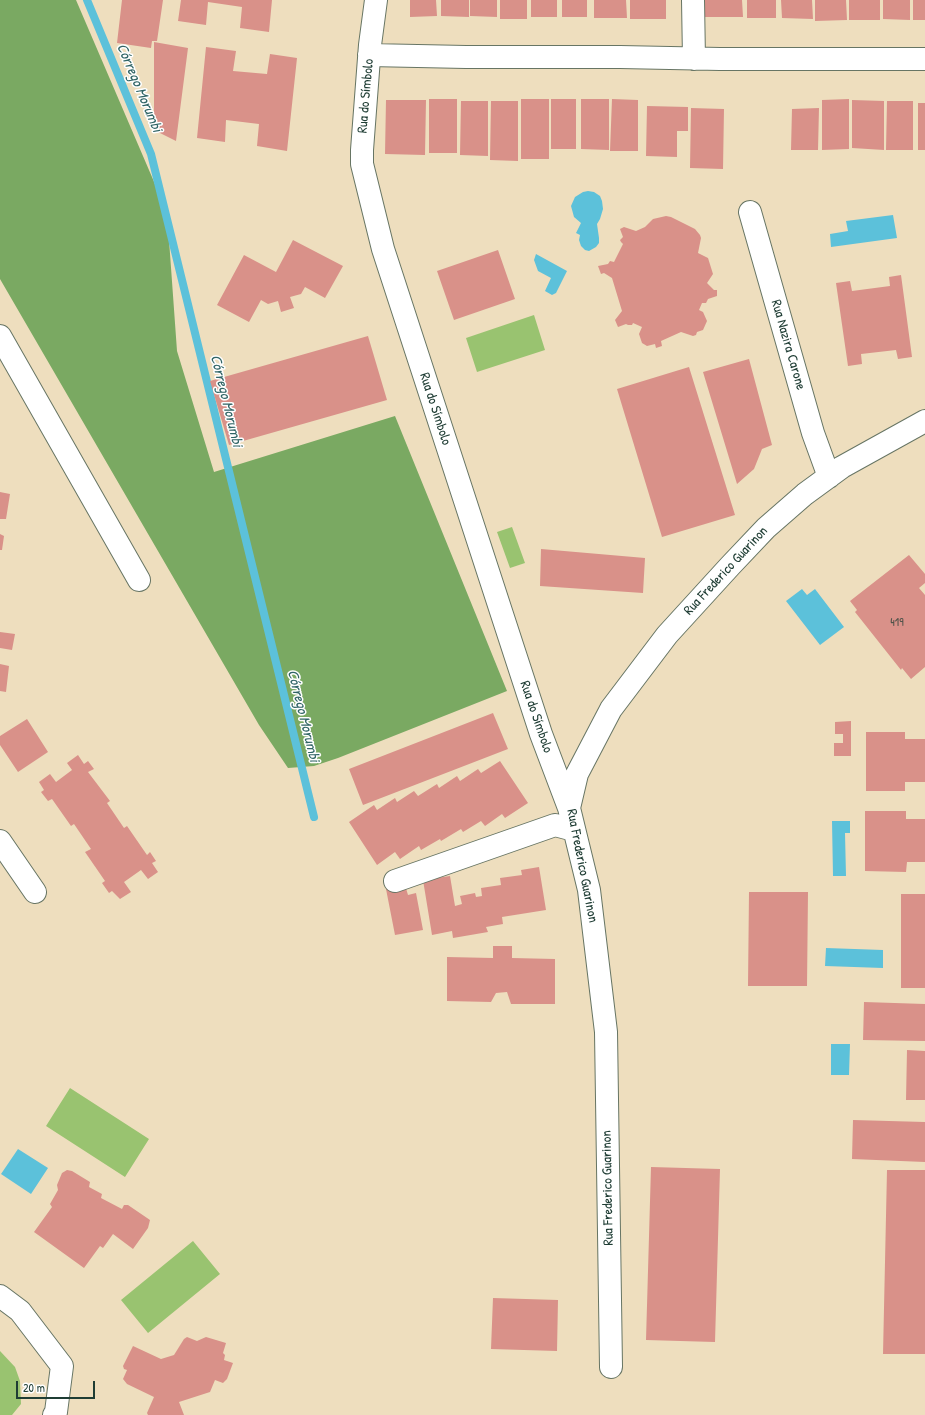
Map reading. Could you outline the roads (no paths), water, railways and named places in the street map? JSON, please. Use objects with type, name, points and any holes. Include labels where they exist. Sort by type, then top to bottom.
[{"type":"street","name":"Rua do Símbolo","points":[[376,0],[369,55],[362,164],[383,249],[541,734],[569,808]]},
{"type":"street","points":[[693,0],[694,58]]},
{"type":"street","points":[[369,55],[466,57],[925,59]]},
{"type":"street","name":"Rua Nazira Carone","points":[[750,212],[813,432],[829,477]]},
{"type":"street","points":[[0,336],[139,580]]},
{"type":"street","name":"Rua Frederico Guarinon","points":[[611,1368],[606,1032],[589,890],[569,808],[577,774],[611,709],[667,635],[766,528],[805,494],[842,467],[925,421]]},
{"type":"street","points":[[395,881],[555,825],[574,830]]},
{"type":"street","points":[[0,841],[35,892]]},
{"type":"street","points":[[0,1296],[20,1312],[62,1366],[56,1412],[54,1415]]},
{"type":"water","points":[[588,191],[594,192],[600,196],[603,209],[597,224],[599,243],[596,247],[589,251],[585,250],[581,246],[579,240],[580,235],[576,233],[581,223],[574,217],[571,206],[575,197]]},
{"type":"water","points":[[893,215],[897,238],[831,247],[830,234],[848,231],[846,221]]},
{"type":"water","points":[[536,254],[567,271],[556,293],[552,295],[545,291],[551,278],[538,271],[534,260]]},
{"type":"water","points":[[802,589],[807,595],[815,589],[844,627],[820,645],[786,601]]},
{"type":"water","points":[[832,821],[850,821],[850,833],[845,833],[846,876],[833,876]]},
{"type":"water","points":[[826,948],[883,950],[883,968],[825,966]]},
{"type":"water","points":[[831,1044],[850,1044],[849,1075],[831,1075]]},
{"type":"water","points":[[18,1149],[48,1168],[31,1194],[1,1174]]},
{"type":"waterway","name":"Córrego Morumbi","points":[[87,0],[151,154],[314,817]]}]
